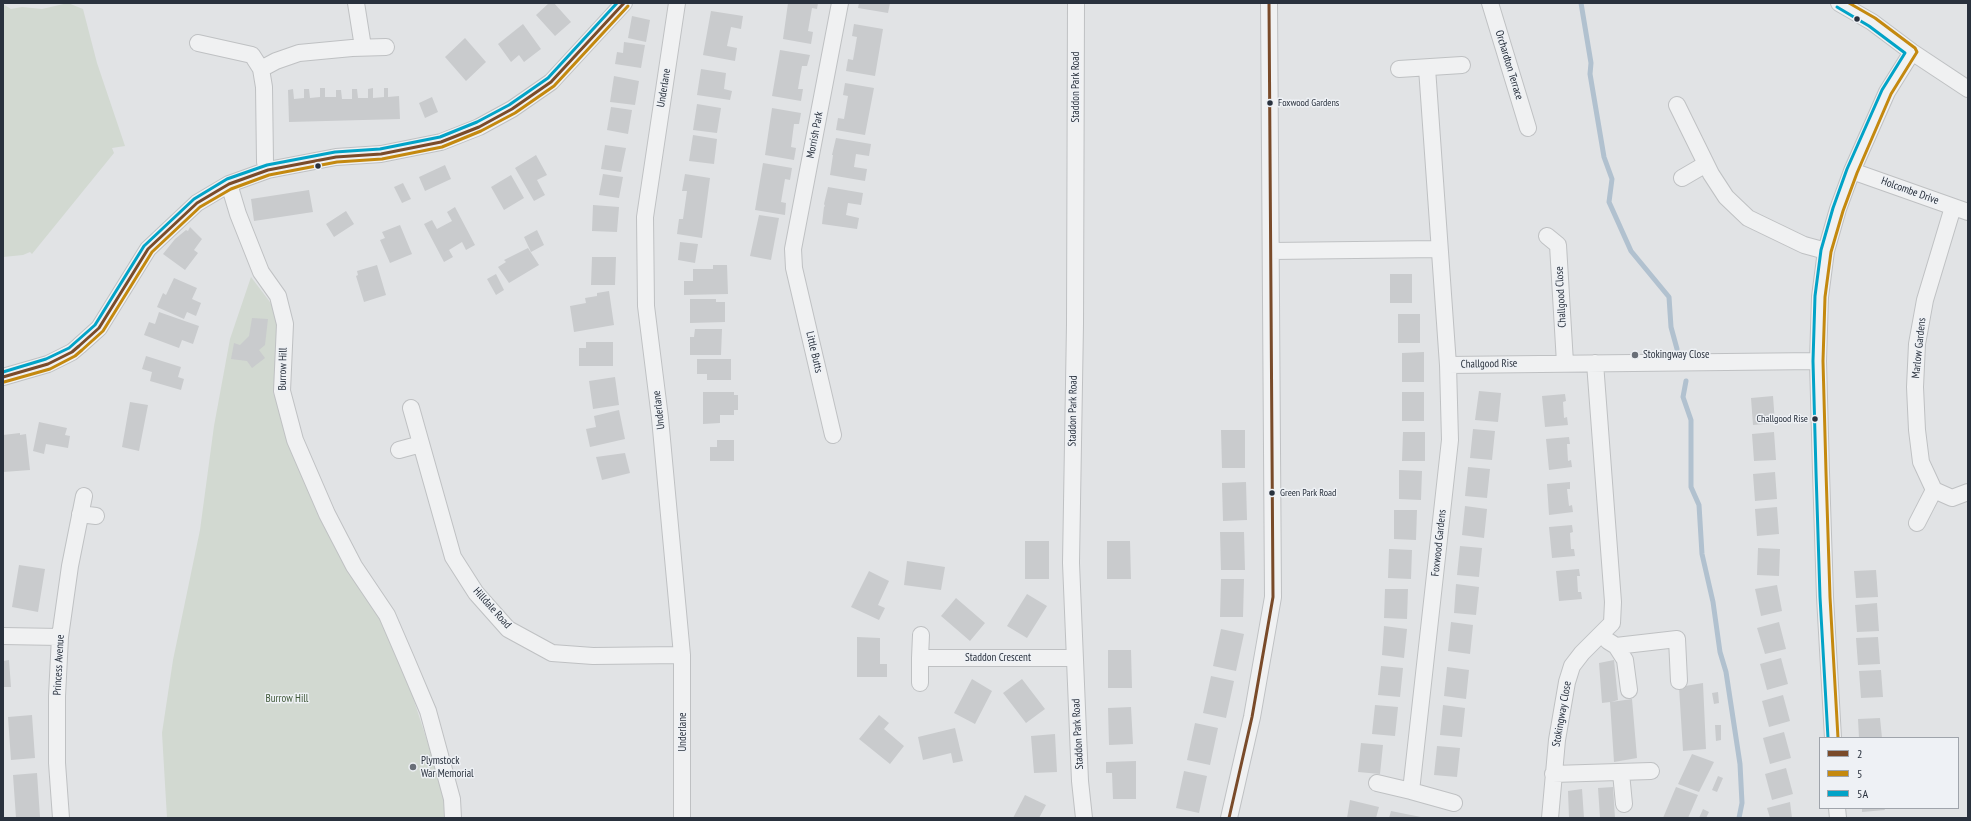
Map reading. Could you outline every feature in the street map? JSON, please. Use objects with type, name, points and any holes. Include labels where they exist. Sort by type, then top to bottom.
[{"type":"street","points":[[356,3],[363,47]]},
{"type":"street","points":[[3,377],[48,364],[72,352],[99,328],[148,250],[197,203],[229,184],[268,170],[296,163],[336,156],[381,154],[441,142],[479,127],[512,109],[552,82],[624,3]]},
{"type":"street","name":"Underlane","points":[[677,3],[645,217],[646,306],[660,418],[682,655],[682,818]]},
{"type":"street","name":"Morrish Park","points":[[794,268],[793,249],[840,3]]},
{"type":"street","name":"Staddon Park Road","points":[[1076,3],[1075,316],[1071,563],[1084,818]]},
{"type":"street","points":[[1229,818],[1252,717],[1273,597],[1270,3]]},
{"type":"street","name":"Orchardton Terrace","points":[[1490,3],[1528,128]]},
{"type":"street","points":[[1839,3],[1872,22],[1912,52],[1968,89]]},
{"type":"street","points":[[198,43],[252,55],[261,69],[264,87],[265,162],[268,170]]},
{"type":"street","points":[[261,69],[276,61],[299,53],[363,47],[386,47]]},
{"type":"street","points":[[1833,737],[1825,597],[1818,360],[1820,297],[1826,251],[1838,209],[1852,170],[1887,92],[1912,52]]},
{"type":"street","points":[[1399,70],[1462,65]]},
{"type":"street","name":"Foxwood Gardens","points":[[1411,791],[1450,440],[1448,365],[1427,68]]},
{"type":"street","points":[[1677,105],[1706,164],[1726,197],[1748,218],[1804,245],[1826,251]]},
{"type":"street","points":[[1682,178],[1706,164]]},
{"type":"street","name":"Holcombe Drive","points":[[1852,170],[1961,209]]},
{"type":"street","name":"Burrow Hill","points":[[229,184],[238,214],[261,272],[278,296],[285,324],[282,391],[295,440],[334,527],[354,566],[387,616],[428,711],[452,799],[453,818]]},
{"type":"street","name":"Marlow Gardens","points":[[1934,490],[1921,462],[1917,430],[1915,387],[1917,344],[1925,300],[1961,209]]},
{"type":"street","name":"Challgood Close","points":[[1548,236],[1558,245],[1565,363]]},
{"type":"street","points":[[1272,250],[1439,250]]},
{"type":"street","name":"Little Butts","points":[[794,268],[833,436]]},
{"type":"street","name":"Challgood Rise","points":[[1448,365],[1818,360]]},
{"type":"street","name":"Stokingway Close","points":[[1550,818],[1553,774],[1567,682],[1572,666],[1582,652],[1612,623],[1613,602],[1595,362]]},
{"type":"street","name":"Hilldale Road","points":[[411,408],[453,557],[476,593],[508,629],[552,652],[593,656],[682,655]]},
{"type":"street","points":[[399,450],[421,444]]},
{"type":"street","points":[[1918,523],[1934,490],[1952,498],[1968,492]]},
{"type":"street","name":"Princess Avenue","points":[[61,818],[57,763],[57,696],[60,637],[70,566],[88,515],[84,496]]},
{"type":"street","points":[[920,683],[921,635]]},
{"type":"street","points":[[1600,635],[1616,646],[1625,660],[1629,690]]},
{"type":"street","points":[[3,636],[60,637]]},
{"type":"street","points":[[1616,646],[1677,639],[1678,681]]},
{"type":"street","name":"Staddon Crescent","points":[[920,658],[1075,658]]},
{"type":"street","points":[[1553,774],[1652,771]]},
{"type":"street","points":[[1621,773],[1624,804]]},
{"type":"street","points":[[1377,783],[1454,803]]},
{"type":"green space","points":[[68,3],[83,9],[97,63],[125,146],[112,148],[114,153],[32,254],[30,252],[23,255],[3,257],[3,4],[11,9],[22,7],[42,9]]},
{"type":"green space","name":"Burrow Hill","points":[[251,277],[273,306],[278,327],[276,373],[273,392],[320,515],[379,614],[406,676],[446,799],[447,818],[167,818],[162,733],[173,660],[200,530],[214,426],[230,339]]},
{"type":"building","points":[[549,3],[554,3],[571,22],[555,36],[536,15]]},
{"type":"building","points":[[788,3],[818,3],[817,9],[812,8],[808,31],[813,32],[811,44],[783,39]]},
{"type":"building","points":[[859,3],[890,3],[888,13],[858,8]]},
{"type":"building","points":[[711,11],[743,16],[741,29],[731,27],[727,46],[737,48],[735,61],[703,55]]},
{"type":"building","points":[[632,16],[650,20],[646,42],[628,38]]},
{"type":"building","points":[[523,24],[541,49],[524,62],[519,55],[511,62],[498,44]]},
{"type":"building","points":[[854,24],[883,29],[875,76],[846,71],[848,59],[853,60],[857,37],[852,36]]},
{"type":"building","points":[[465,38],[486,62],[466,81],[445,57]]},
{"type":"building","points":[[624,42],[645,45],[641,68],[615,64],[617,52],[623,53]]},
{"type":"building","points":[[780,50],[810,55],[807,66],[802,66],[798,89],[803,89],[801,101],[772,96]]},
{"type":"building","points":[[701,69],[726,73],[724,89],[732,91],[730,100],[697,95]]},
{"type":"building","points":[[614,76],[639,81],[635,105],[610,102]]},
{"type":"building","points":[[845,83],[874,88],[865,135],[836,130],[838,118],[844,119],[848,96],[843,95]]},
{"type":"building","points":[[320,88],[325,88],[325,97],[336,97],[336,90],[341,90],[342,99],[352,99],[352,89],[357,89],[358,98],[368,98],[368,89],[373,88],[373,98],[384,97],[384,88],[388,88],[388,97],[399,96],[400,119],[289,122],[288,90],[293,89],[294,99],[304,98],[304,89],[309,89],[310,98],[320,97]]},
{"type":"building","points":[[432,97],[438,112],[425,118],[419,103]]},
{"type":"building","points":[[697,104],[721,108],[717,133],[693,130]]},
{"type":"building","points":[[611,107],[632,110],[628,134],[607,130]]},
{"type":"building","points":[[772,108],[801,113],[799,124],[794,124],[791,147],[796,148],[794,160],[765,155]]},
{"type":"building","points":[[693,135],[717,139],[714,164],[689,161]]},
{"type":"building","points":[[836,138],[871,144],[869,156],[856,154],[854,167],[867,169],[865,181],[830,175],[832,155]]},
{"type":"building","points":[[605,145],[626,148],[621,172],[601,169]]},
{"type":"building","points":[[536,155],[547,175],[537,180],[545,195],[534,201],[515,168]]},
{"type":"building","points":[[763,163],[792,168],[790,180],[785,179],[781,202],[786,203],[785,215],[755,210]]},
{"type":"building","points":[[445,165],[451,179],[425,191],[419,177]]},
{"type":"building","points":[[603,174],[623,177],[619,198],[599,195]]},
{"type":"building","points":[[685,174],[710,178],[702,238],[677,234],[679,219],[683,219],[687,191],[682,191]]},
{"type":"building","points":[[511,175],[524,198],[504,210],[491,187]]},
{"type":"building","points":[[403,183],[411,199],[402,203],[394,187]]},
{"type":"building","points":[[828,187],[863,193],[861,205],[848,203],[846,215],[859,218],[857,229],[822,224],[824,204]]},
{"type":"building","points":[[309,190],[313,212],[254,221],[251,199]]},
{"type":"building","points":[[593,205],[619,207],[617,232],[592,231]]},
{"type":"building","points":[[455,207],[475,245],[466,250],[462,242],[449,250],[453,257],[444,262],[424,224],[432,220],[437,229],[452,221],[447,212]]},
{"type":"building","points":[[346,211],[354,224],[334,237],[326,224]]},
{"type":"building","points":[[759,215],[779,218],[771,260],[750,256]]},
{"type":"building","points":[[400,225],[412,254],[390,263],[380,240],[385,238],[382,232]]},
{"type":"building","points":[[190,227],[202,239],[194,250],[198,253],[185,270],[163,254],[175,239],[186,230],[188,231]]},
{"type":"building","points":[[537,230],[544,245],[531,252],[524,237]]},
{"type":"building","points":[[680,242],[698,244],[695,263],[678,260]]},
{"type":"building","points":[[528,248],[539,265],[509,283],[498,267],[506,262],[504,260]]},
{"type":"building","points":[[592,257],[616,257],[615,285],[591,285]]},
{"type":"building","points":[[377,265],[386,295],[364,302],[356,276],[358,275],[357,271]]},
{"type":"building","points":[[713,265],[727,265],[728,294],[684,295],[684,281],[693,281],[693,269],[713,269]]},
{"type":"building","points":[[496,274],[504,290],[496,295],[487,279]]},
{"type":"building","points":[[1390,274],[1412,274],[1412,303],[1390,303]]},
{"type":"building","points":[[174,278],[197,288],[192,299],[201,303],[196,316],[187,312],[184,319],[157,307],[163,293],[166,295]]},
{"type":"building","points":[[609,291],[614,325],[574,332],[570,306],[586,303],[585,298],[597,296],[597,293]]},
{"type":"building","points":[[690,299],[716,299],[716,302],[725,302],[725,322],[690,323]]},
{"type":"building","points":[[159,312],[199,326],[193,344],[182,340],[179,348],[144,335],[149,322],[155,324]]},
{"type":"building","points":[[1398,314],[1420,314],[1420,343],[1398,343]]},
{"type":"building","points":[[252,318],[268,319],[265,345],[259,350],[265,358],[252,368],[247,361],[231,359],[234,343],[240,345],[249,336]]},
{"type":"building","points":[[695,329],[722,329],[721,355],[690,355],[690,337],[694,337]]},
{"type":"building","points":[[586,342],[613,342],[613,366],[579,366],[579,348],[586,348]]},
{"type":"building","points":[[1424,352],[1424,382],[1402,382],[1402,353]]},
{"type":"building","points":[[146,356],[181,367],[178,377],[184,379],[181,390],[150,381],[152,372],[142,369]]},
{"type":"building","points":[[697,359],[731,359],[731,380],[707,380],[707,374],[697,374]]},
{"type":"building","points":[[615,377],[619,405],[593,409],[589,381]]},
{"type":"building","points":[[1479,391],[1501,393],[1498,422],[1475,420]]},
{"type":"building","points":[[703,392],[734,392],[734,395],[738,395],[738,410],[734,410],[734,415],[720,415],[720,423],[703,424]]},
{"type":"building","points":[[1402,392],[1424,392],[1424,421],[1402,421]]},
{"type":"building","points":[[1565,394],[1566,401],[1563,402],[1564,418],[1567,417],[1568,425],[1545,427],[1542,396]]},
{"type":"building","points":[[1773,396],[1775,423],[1753,425],[1751,398]]},
{"type":"building","points":[[130,402],[148,405],[139,451],[122,447]]},
{"type":"building","points":[[619,410],[625,439],[590,447],[586,429],[596,427],[594,416]]},
{"type":"building","points":[[39,422],[67,428],[65,435],[70,436],[68,448],[46,444],[44,454],[33,451]]},
{"type":"building","points":[[1473,429],[1495,431],[1492,460],[1470,458]]},
{"type":"building","points":[[1221,430],[1245,430],[1245,468],[1222,468]]},
{"type":"building","points":[[1403,432],[1425,432],[1425,461],[1402,461]]},
{"type":"building","points":[[1774,432],[1776,460],[1754,461],[1752,434]]},
{"type":"building","points":[[20,433],[20,435],[26,434],[30,470],[3,472],[3,435]]},
{"type":"building","points":[[1569,437],[1570,444],[1567,444],[1568,461],[1571,460],[1572,467],[1549,470],[1546,439]]},
{"type":"building","points":[[717,440],[734,440],[734,461],[710,461],[710,447],[717,447]]},
{"type":"building","points":[[625,453],[630,473],[602,480],[596,457]]},
{"type":"building","points":[[1468,467],[1490,469],[1487,498],[1465,496]]},
{"type":"building","points":[[1399,470],[1422,471],[1421,500],[1399,499]]},
{"type":"building","points":[[1775,472],[1777,499],[1755,501],[1753,474]]},
{"type":"building","points":[[1246,482],[1247,520],[1223,521],[1222,483]]},
{"type":"building","points":[[1570,482],[1570,489],[1567,489],[1569,506],[1572,505],[1573,512],[1549,515],[1547,484]]},
{"type":"building","points":[[1465,506],[1487,509],[1484,538],[1462,535]]},
{"type":"building","points":[[1777,507],[1779,534],[1757,536],[1755,509]]},
{"type":"building","points":[[1394,510],[1417,510],[1416,540],[1394,539]]},
{"type":"building","points":[[1572,525],[1573,532],[1570,533],[1571,549],[1574,549],[1575,556],[1552,558],[1549,527]]},
{"type":"building","points":[[1220,532],[1244,532],[1245,570],[1221,570]]},
{"type":"building","points":[[1025,541],[1049,541],[1049,579],[1025,579]]},
{"type":"building","points":[[1107,541],[1130,541],[1131,579],[1107,579]]},
{"type":"building","points":[[1460,546],[1482,548],[1479,577],[1457,575]]},
{"type":"building","points":[[1758,548],[1780,549],[1779,576],[1757,575]]},
{"type":"building","points":[[1389,549],[1412,550],[1411,579],[1388,578]]},
{"type":"building","points":[[907,561],[945,567],[941,590],[904,585]]},
{"type":"building","points":[[19,565],[45,569],[38,612],[12,607]]},
{"type":"building","points":[[1579,569],[1580,576],[1577,576],[1578,592],[1581,592],[1582,599],[1559,601],[1556,571]]},
{"type":"building","points":[[1876,570],[1878,597],[1856,598],[1854,571]]},
{"type":"building","points":[[869,571],[889,581],[878,605],[885,608],[879,620],[851,607]]},
{"type":"building","points":[[1221,579],[1244,579],[1243,617],[1220,617]]},
{"type":"building","points":[[1456,584],[1479,587],[1476,615],[1454,613]]},
{"type":"building","points":[[1777,585],[1782,611],[1761,616],[1755,589]]},
{"type":"building","points":[[1385,589],[1408,589],[1407,619],[1384,618]]},
{"type":"building","points":[[1027,594],[1047,606],[1027,638],[1007,626]]},
{"type":"building","points":[[956,598],[985,623],[970,641],[941,616]]},
{"type":"building","points":[[1877,603],[1879,631],[1857,632],[1855,605]]},
{"type":"building","points":[[1451,622],[1473,625],[1470,654],[1448,651]]},
{"type":"building","points":[[1779,622],[1786,649],[1765,654],[1757,628]]},
{"type":"building","points":[[1384,626],[1407,629],[1404,658],[1382,655]]},
{"type":"building","points":[[1221,629],[1244,634],[1236,671],[1213,666]]},
{"type":"building","points":[[857,637],[880,638],[880,664],[887,664],[887,677],[857,677]]},
{"type":"building","points":[[1878,637],[1880,664],[1858,665],[1856,638]]},
{"type":"building","points":[[1108,650],[1131,650],[1132,688],[1108,688]]},
{"type":"building","points":[[1781,658],[1788,684],[1767,690],[1760,664]]},
{"type":"building","points":[[9,660],[11,687],[3,687],[3,661]]},
{"type":"building","points":[[1614,660],[1618,700],[1611,702],[1632,699],[1637,758],[1614,762],[1610,702],[1602,703],[1599,663]]},
{"type":"building","points":[[1381,666],[1403,668],[1400,697],[1378,695]]},
{"type":"building","points":[[1447,667],[1469,670],[1466,699],[1444,696]]},
{"type":"building","points":[[1881,670],[1883,697],[1861,698],[1859,671]]},
{"type":"building","points":[[1211,676],[1234,681],[1226,718],[1203,713]]},
{"type":"building","points":[[972,679],[992,691],[975,724],[954,713]]},
{"type":"building","points":[[1022,679],[1045,709],[1026,723],[1003,693]]},
{"type":"building","points":[[1703,683],[1706,749],[1683,751],[1679,687]]},
{"type":"building","points":[[1718,692],[1719,703],[1714,704],[1712,693]]},
{"type":"building","points":[[1783,695],[1790,721],[1769,727],[1762,701]]},
{"type":"building","points":[[1375,705],[1398,707],[1395,736],[1372,734]]},
{"type":"building","points":[[1443,705],[1465,708],[1462,737],[1440,735]]},
{"type":"building","points":[[1131,707],[1133,744],[1109,745],[1108,708]]},
{"type":"building","points":[[32,715],[35,758],[11,760],[8,717]]},
{"type":"building","points":[[879,715],[889,723],[884,729],[904,746],[890,764],[859,739]]},
{"type":"building","points":[[1880,718],[1882,737],[1859,737],[1858,719]]},
{"type":"building","points":[[1195,723],[1218,728],[1210,765],[1187,760]]},
{"type":"building","points":[[1715,725],[1721,725],[1721,740],[1716,741]]},
{"type":"building","points":[[955,728],[963,761],[953,763],[951,753],[923,760],[918,737]]},
{"type":"building","points":[[1784,732],[1791,758],[1770,764],[1763,738]]},
{"type":"building","points":[[1055,734],[1057,772],[1034,773],[1031,736]]},
{"type":"building","points":[[1361,743],[1383,745],[1380,774],[1358,772]]},
{"type":"building","points":[[1437,746],[1460,748],[1457,777],[1434,775]]},
{"type":"building","points":[[1692,754],[1714,762],[1699,792],[1678,784]]},
{"type":"building","points":[[1136,761],[1136,799],[1113,799],[1112,773],[1106,773],[1106,762]]},
{"type":"building","points":[[1786,768],[1793,794],[1772,800],[1765,774]]},
{"type":"building","points":[[1184,771],[1207,776],[1199,813],[1176,808]]},
{"type":"building","points":[[37,773],[40,817],[16,818],[13,775]]},
{"type":"building","points":[[1718,776],[1723,778],[1717,792],[1712,790]]},
{"type":"building","points":[[1613,787],[1615,818],[1600,818],[1598,788]]},
{"type":"building","points":[[1676,787],[1698,795],[1688,818],[1663,818]]},
{"type":"building","points":[[1582,789],[1584,818],[1569,818],[1568,791]]},
{"type":"building","points":[[1025,795],[1046,805],[1039,818],[1013,818]]},
{"type":"building","points":[[1350,800],[1379,807],[1376,818],[1347,818]]},
{"type":"building","points":[[1790,802],[1792,818],[1770,818],[1767,808]]},
{"type":"building","points":[[1703,809],[1709,812],[1706,818],[1699,818]]},
{"type":"building","points":[[1862,809],[1885,810],[1862,812]]},
{"type":"building","points":[[1391,811],[1421,817],[1389,818]]},
{"type":"waterway","points":[[1581,3],[1591,63],[1590,74],[1604,157],[1612,179],[1609,202],[1631,251],[1669,297],[1671,327],[1677,349]]},
{"type":"waterway","points":[[1686,381],[1683,397],[1691,420],[1691,487],[1699,505],[1702,554],[1713,602],[1720,652],[1726,672],[1740,764],[1742,803],[1739,818]]},
{"type":"transit line","name":"5A","points":[[3,372],[46,359],[69,348],[95,325],[144,246],[194,199],[227,179],[267,165],[335,152],[380,149],[440,137],[477,122],[509,105],[548,78],[617,3]]},
{"type":"transit line","name":"2","points":[[3,377],[48,364],[72,352],[79,346],[99,328],[148,249],[197,203],[229,184],[268,170],[336,157],[381,154],[441,142],[479,127],[512,109],[551,82],[624,3]]},
{"type":"transit line","name":"2","points":[[1229,818],[1252,717],[1273,597],[1269,3]]},
{"type":"transit line","name":"5","points":[[1838,737],[1830,597],[1826,472],[1823,361],[1825,297],[1831,252],[1843,211],[1857,173],[1891,94],[1917,52],[1915,48],[1875,18],[1849,3]]},
{"type":"transit line","name":"5","points":[[4,382],[50,369],[75,356],[82,350],[103,331],[152,252],[200,207],[231,189],[269,175],[337,162],[382,159],[442,147],[481,131],[515,113],[554,86],[628,6]]},
{"type":"transit line","name":"5A","points":[[1828,737],[1820,597],[1816,472],[1813,361],[1815,296],[1821,250],[1833,208],[1847,169],[1882,90],[1905,53],[1869,26],[1837,7]]},
{"type":"place","name":"Foxwood Gardens","points":[[1270,103]]},
{"type":"place","name":"Stokingway Close","points":[[1635,355]]},
{"type":"place","name":"Challgood Rise","points":[[1815,419]]},
{"type":"place","name":"Green Park Road","points":[[1272,493]]},
{"type":"place","name":"Plymstock War Memorial","points":[[413,767]]}]
